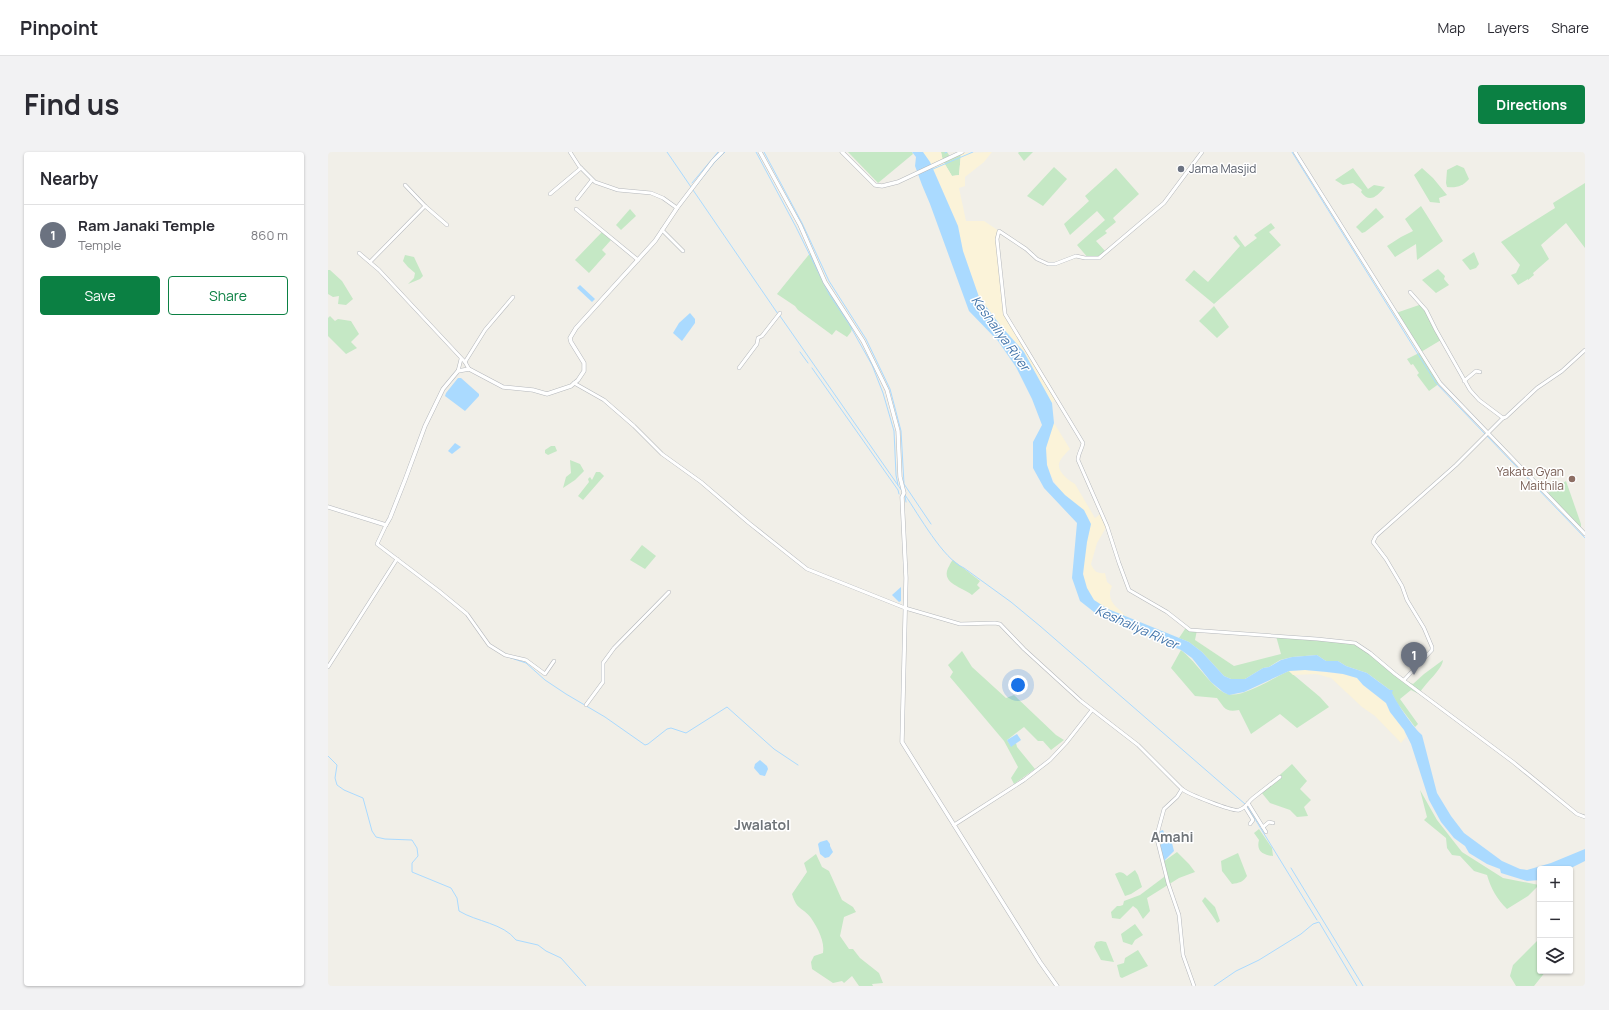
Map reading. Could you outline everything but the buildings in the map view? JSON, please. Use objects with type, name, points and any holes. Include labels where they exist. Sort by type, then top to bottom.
[{"type":"street","points":[[570,152],[581,168],[592,180],[610,188],[651,193],[664,198],[677,208]]},
{"type":"street","points":[[359,253],[370,262],[465,362],[469,369],[503,387],[533,390],[547,394],[571,386],[584,371],[584,364],[572,347],[570,338],[576,328],[638,260],[713,161],[722,152]]},
{"type":"street","points":[[760,152],[800,225],[825,282],[863,341],[887,390],[898,431],[900,477],[901,485],[904,489],[902,497],[906,578],[902,742],[1040,962],[1058,986]]},
{"type":"street","points":[[842,152],[876,185],[882,186],[898,182],[962,152]]},
{"type":"street","points":[[1202,152],[1164,203],[1098,258],[1076,256],[1055,264],[1048,264],[1037,259],[1026,249],[999,232],[997,239],[1005,314],[1083,443],[1078,460],[1108,526],[1119,563],[1130,590],[1167,612],[1190,630],[1317,639],[1355,644],[1370,653],[1395,674],[1513,762],[1577,814],[1585,817]]},
{"type":"street","points":[[1296,152],[1440,383],[1585,534]]},
{"type":"street","points":[[550,194],[581,168]]},
{"type":"street","points":[[577,199],[592,180]]},
{"type":"street","points":[[405,185],[424,206],[447,225]]},
{"type":"street","points":[[370,262],[424,206]]},
{"type":"street","points":[[576,209],[638,260]]},
{"type":"street","points":[[662,230],[683,251]]},
{"type":"street","points":[[1410,292],[1426,310],[1464,381],[1473,394],[1478,400],[1503,418]]},
{"type":"street","points":[[465,362],[485,330],[513,297]]},
{"type":"street","points":[[739,368],[758,344],[758,338],[762,336],[780,314]]},
{"type":"street","points":[[1404,680],[1432,650],[1432,647],[1418,616],[1407,600],[1402,586],[1386,559],[1373,542],[1376,536],[1456,465],[1503,418],[1506,417],[1537,388],[1562,371],[1585,350]]},
{"type":"street","points":[[461,358],[458,371],[443,389],[430,415],[400,492],[376,544],[467,614],[489,645],[505,655],[526,660],[545,674],[554,661]]},
{"type":"street","points":[[458,371],[469,369]]},
{"type":"street","points":[[1464,381],[1476,371],[1480,372]]},
{"type":"street","points":[[574,383],[604,400],[634,426],[662,454],[701,482],[807,569],[905,608],[960,624],[995,622],[1000,624],[1024,649],[1092,710],[1138,745],[1187,793],[1225,808],[1237,810],[1245,807],[1280,777]]},
{"type":"street","points":[[328,507],[386,525]]},
{"type":"street","points":[[328,667],[397,559]]},
{"type":"street","points":[[586,705],[603,682],[603,664],[614,648],[669,592]]},
{"type":"street","points":[[954,826],[1024,780],[1050,760],[1066,743],[1092,710]]},
{"type":"street","points":[[1182,789],[1177,797],[1164,809],[1157,839],[1168,883],[1179,915],[1183,955],[1194,986]]},
{"type":"street","points":[[1248,804],[1266,832]]},
{"type":"street","points":[[1245,807],[1253,820],[1250,824]]},
{"type":"street","points":[[1263,827],[1269,822],[1273,823]]},
{"type":"green space","points":[[848,152],[912,152],[913,154],[878,183]]},
{"type":"green space","points":[[941,152],[947,152],[951,158],[961,153],[959,175],[952,176],[943,161]]},
{"type":"green space","points":[[1033,152],[1024,161],[1018,153]]},
{"type":"green space","points":[[1457,165],[1464,168],[1469,179],[1460,186],[1447,187],[1447,170]]},
{"type":"green space","points":[[1054,167],[1067,179],[1043,206],[1027,196]]},
{"type":"green space","points":[[1116,168],[1139,194],[1113,218],[1116,222],[1105,231],[1107,233],[1096,241],[1106,252],[1099,258],[1089,259],[1077,245],[1105,220],[1097,211],[1070,235],[1064,224],[1089,201],[1085,196]]},
{"type":"green space","points":[[1353,168],[1368,189],[1374,185],[1385,187],[1376,196],[1367,198],[1361,192],[1362,190],[1353,183],[1343,185],[1335,180]]},
{"type":"green space","points":[[1422,168],[1433,178],[1447,195],[1439,198],[1440,203],[1430,202],[1414,175]]},
{"type":"green space","points":[[1585,183],[1585,248],[1566,223],[1541,245],[1549,259],[1533,273],[1534,275],[1518,285],[1511,275],[1516,273],[1520,265],[1501,242],[1555,208],[1553,203]]},
{"type":"green space","points":[[1421,206],[1443,241],[1417,260],[1416,244],[1395,257],[1387,246],[1413,231],[1405,219]]},
{"type":"green space","points":[[1376,208],[1384,217],[1362,233],[1356,227]]},
{"type":"green space","points":[[630,209],[636,216],[621,230],[616,225]]},
{"type":"green space","points":[[1271,223],[1275,228],[1269,232],[1281,245],[1214,304],[1185,280],[1194,270],[1208,282],[1240,246],[1233,238],[1236,235],[1245,247],[1257,238],[1254,235]]},
{"type":"green space","points":[[602,232],[611,240],[602,250],[606,254],[589,273],[575,260]]},
{"type":"green space","points":[[811,252],[825,282],[853,326],[847,337],[836,330],[832,335],[777,294]]},
{"type":"green space","points":[[1474,252],[1479,264],[1476,268],[1470,270],[1462,260]]},
{"type":"green space","points":[[405,255],[414,257],[423,276],[420,279],[408,284],[414,278],[415,273],[403,261]]},
{"type":"green space","points":[[1438,269],[1445,276],[1444,279],[1449,285],[1436,293],[1422,280]]},
{"type":"green space","points":[[328,270],[330,270],[342,281],[353,299],[346,305],[338,304],[339,296],[333,297],[328,294]]},
{"type":"green space","points":[[1422,304],[1441,340],[1421,352],[1396,313]]},
{"type":"green space","points":[[1214,306],[1229,327],[1217,338],[1199,321]]},
{"type":"green space","points":[[330,316],[335,321],[338,319],[351,321],[359,334],[351,342],[357,348],[346,354],[328,336],[328,318]]},
{"type":"green space","points":[[1421,352],[1440,383],[1429,391],[1417,375],[1419,373],[1413,364],[1411,365],[1407,359]]},
{"type":"green space","points":[[551,446],[555,446],[557,451],[548,455],[545,453],[545,450]]},
{"type":"green space","points":[[570,460],[580,464],[584,471],[575,480],[563,488],[566,477],[571,473]]},
{"type":"green space","points":[[596,472],[600,472],[604,476],[583,500],[578,496],[589,482],[588,479],[590,477],[592,480]]},
{"type":"green space","points":[[1566,481],[1581,524],[1581,530],[1546,494]]},
{"type":"green space","points":[[642,545],[656,556],[645,569],[630,560]]},
{"type":"green space","points":[[953,560],[980,581],[977,585],[980,588],[972,595],[954,584],[948,578],[948,568]]},
{"type":"green space","points":[[1184,625],[1190,630],[1197,630],[1195,640],[1234,666],[1281,654],[1276,636],[1355,643],[1404,680],[1413,684],[1443,660],[1440,668],[1419,694],[1411,690],[1400,699],[1418,724],[1415,727],[1397,703],[1390,690],[1367,673],[1346,666],[1338,661],[1326,661],[1317,655],[1292,657],[1280,660],[1245,679],[1231,679],[1224,676],[1202,652],[1189,642],[1179,638],[1185,629]]},
{"type":"green space","points":[[1181,650],[1213,684],[1228,694],[1242,693],[1250,690],[1289,671],[1320,697],[1329,707],[1297,728],[1280,714],[1251,734],[1239,710],[1228,710],[1223,707],[1217,698],[1195,696],[1171,668]]},
{"type":"green space","points":[[962,651],[972,667],[1006,698],[1014,695],[1056,735],[1064,740],[1051,750],[1043,741],[1038,741],[1024,727],[1007,740],[1011,746],[1016,743],[1017,747],[1035,769],[1014,784],[1011,778],[1018,767],[1004,741],[950,677],[953,672],[948,665]]},
{"type":"green space","points":[[1292,764],[1307,781],[1300,789],[1311,800],[1304,807],[1308,816],[1297,817],[1290,810],[1270,803],[1261,792]]},
{"type":"green space","points":[[1420,790],[1437,820],[1462,852],[1503,878],[1537,885],[1537,887],[1528,896],[1507,909],[1495,894],[1487,875],[1474,871],[1460,856],[1452,855],[1447,848],[1446,838],[1424,820],[1427,817]]},
{"type":"green space","points":[[1259,829],[1272,848],[1273,856],[1266,855],[1259,850],[1259,840],[1254,833]]},
{"type":"green space","points":[[1177,852],[1195,872],[1179,878],[1147,898],[1150,911],[1143,919],[1137,909],[1133,906],[1120,919],[1112,918],[1111,912],[1117,906],[1123,905],[1124,901],[1140,895],[1164,877],[1167,873],[1163,862]]},
{"type":"green space","points":[[1238,853],[1247,876],[1241,882],[1232,884],[1222,871],[1221,861]]},
{"type":"green space","points":[[816,854],[822,867],[829,871],[842,900],[853,907],[856,912],[844,917],[840,936],[849,949],[853,949],[860,958],[879,973],[883,983],[872,984],[873,986],[859,986],[852,976],[844,983],[842,981],[833,983],[812,969],[811,962],[814,956],[823,953],[822,940],[814,922],[798,906],[792,894],[807,872],[804,863]]},
{"type":"green space","points":[[1135,870],[1142,887],[1125,896],[1115,874],[1121,872],[1127,876]]},
{"type":"green space","points":[[1205,897],[1215,907],[1220,921],[1217,923],[1202,901]]},
{"type":"green space","points":[[1135,924],[1143,935],[1135,940],[1132,945],[1123,942],[1121,934]]},
{"type":"green space","points":[[1537,941],[1537,974],[1544,974],[1534,986],[1516,986],[1510,976],[1513,965]]},
{"type":"green space","points":[[1096,942],[1106,942],[1114,962],[1101,960],[1094,947]]},
{"type":"green space","points":[[1138,950],[1148,966],[1122,978],[1120,977],[1117,965],[1124,963],[1125,958]]},
{"type":"sand","points":[[923,152],[941,152],[943,161],[952,176],[959,175],[961,153],[992,152],[984,162],[965,177],[965,186],[959,188],[966,221],[984,221],[999,231],[997,239],[1005,314],[1056,399],[1052,403],[1024,352],[1000,325],[979,297],[963,251],[958,226],[930,162]]},
{"type":"sand","points":[[1054,423],[1070,449],[1060,461],[1059,468],[1066,477],[1075,484],[1095,518],[1102,513],[1107,526],[1097,543],[1091,564],[1096,572],[1105,573],[1107,582],[1112,586],[1110,591],[1111,600],[1127,617],[1106,608],[1094,600],[1088,593],[1083,574],[1085,553],[1091,524],[1068,499],[1054,481],[1049,471],[1046,461],[1046,447]]},
{"type":"sand","points":[[1305,670],[1343,674],[1357,678],[1363,685],[1386,703],[1390,712],[1404,730],[1406,737],[1401,743],[1375,716],[1362,707],[1331,678],[1316,674],[1293,675],[1289,671]]},
{"type":"water","name":"Keshaliya River","points":[[912,152],[923,152],[930,162],[958,226],[963,251],[979,297],[1000,325],[1024,352],[1052,403],[1054,423],[1046,448],[1047,465],[1053,482],[1065,495],[1084,510],[1091,524],[1083,574],[1087,588],[1094,600],[1108,609],[1189,642],[1202,652],[1224,676],[1231,679],[1245,679],[1263,668],[1269,667],[1281,660],[1292,657],[1317,655],[1326,661],[1338,661],[1346,666],[1367,673],[1390,690],[1393,690],[1392,693],[1402,709],[1414,727],[1422,735],[1437,793],[1451,816],[1464,833],[1502,861],[1520,869],[1527,870],[1537,867],[1537,880],[1527,881],[1501,873],[1500,869],[1487,864],[1469,853],[1465,846],[1454,838],[1441,822],[1429,800],[1411,744],[1404,730],[1390,712],[1386,703],[1363,685],[1357,678],[1327,672],[1305,670],[1289,671],[1244,692],[1229,695],[1211,682],[1192,658],[1181,650],[1094,612],[1080,601],[1072,578],[1077,523],[1044,488],[1033,468],[1033,442],[1042,425],[1032,399],[1016,367],[998,341],[969,311],[915,166],[916,157]]},
{"type":"water","points":[[580,285],[595,299],[592,302],[577,288]]},
{"type":"water","points":[[690,313],[695,319],[695,323],[682,341],[673,333],[679,323]]},
{"type":"water","points":[[458,378],[461,378],[479,394],[479,396],[465,411],[445,396]]},
{"type":"water","points":[[455,443],[461,447],[452,454],[448,451]]},
{"type":"water","points":[[901,587],[901,601],[899,602],[892,595]]},
{"type":"water","points":[[1017,734],[1021,740],[1011,747],[1007,740]]},
{"type":"water","points":[[760,760],[767,766],[768,769],[765,776],[760,775],[754,768],[755,764]]},
{"type":"water","points":[[1163,830],[1166,838],[1160,842],[1160,831]]},
{"type":"water","points":[[827,840],[833,852],[829,857],[825,858],[820,854],[818,844]]},
{"type":"water","points":[[1167,841],[1172,843],[1174,851],[1164,861],[1160,845]]},
{"type":"water","points":[[1585,849],[1585,861],[1573,867],[1541,866]]},
{"type":"waterway","points":[[667,152],[691,187]]},
{"type":"waterway","points":[[692,183],[718,152]]},
{"type":"waterway","points":[[695,187],[725,152]]},
{"type":"waterway","points":[[756,152],[796,227],[829,294],[849,324],[872,365],[883,393],[894,431],[896,475],[898,485]]},
{"type":"waterway","points":[[764,152],[802,223],[829,281],[866,339],[890,389],[901,431],[904,484],[931,524]]},
{"type":"waterway","points":[[933,169],[973,152]]},
{"type":"waterway","points":[[1292,152],[1436,383],[1485,434]]},
{"type":"waterway","points":[[693,190],[778,314]]},
{"type":"waterway","points":[[780,316],[902,491]]},
{"type":"waterway","points":[[800,352],[808,363]]},
{"type":"waterway","points":[[812,368],[898,490],[899,494]]},
{"type":"waterway","points":[[1487,436],[1585,538]]},
{"type":"waterway","points":[[905,495],[924,525],[948,556],[1011,602],[1040,626],[1245,804]]},
{"type":"waterway","points":[[905,496],[906,502]]},
{"type":"waterway","points":[[508,657],[526,663],[545,680],[605,717],[645,745],[667,729],[671,728],[686,733],[727,707],[774,749],[798,765]]},
{"type":"waterway","points":[[328,756],[337,765],[335,778],[337,785],[344,790],[363,798],[372,831],[376,837],[385,839],[412,840],[417,848],[418,856],[412,863],[412,872],[451,888],[457,898],[459,911],[497,926],[511,934],[516,940],[538,945],[546,951],[561,958],[586,986]]},
{"type":"waterway","points":[[1247,806],[1317,920]]},
{"type":"waterway","points":[[1291,868],[1363,986]]},
{"type":"waterway","points":[[1214,986],[1236,971],[1259,960],[1301,934],[1313,924],[1319,922],[1357,986]]},
{"type":"place","name":"Jama Masjid","points":[[1181,169]]},
{"type":"place","name":"Yakata Gyan Maithila","points":[[1572,479]]},
{"type":"place","name":"Ram Janaki Temple","points":[[1414,675]]},
{"type":"district","name":"Jwalatol","points":[[762,825]]},
{"type":"district","name":"Amahi","points":[[1172,837]]}]
